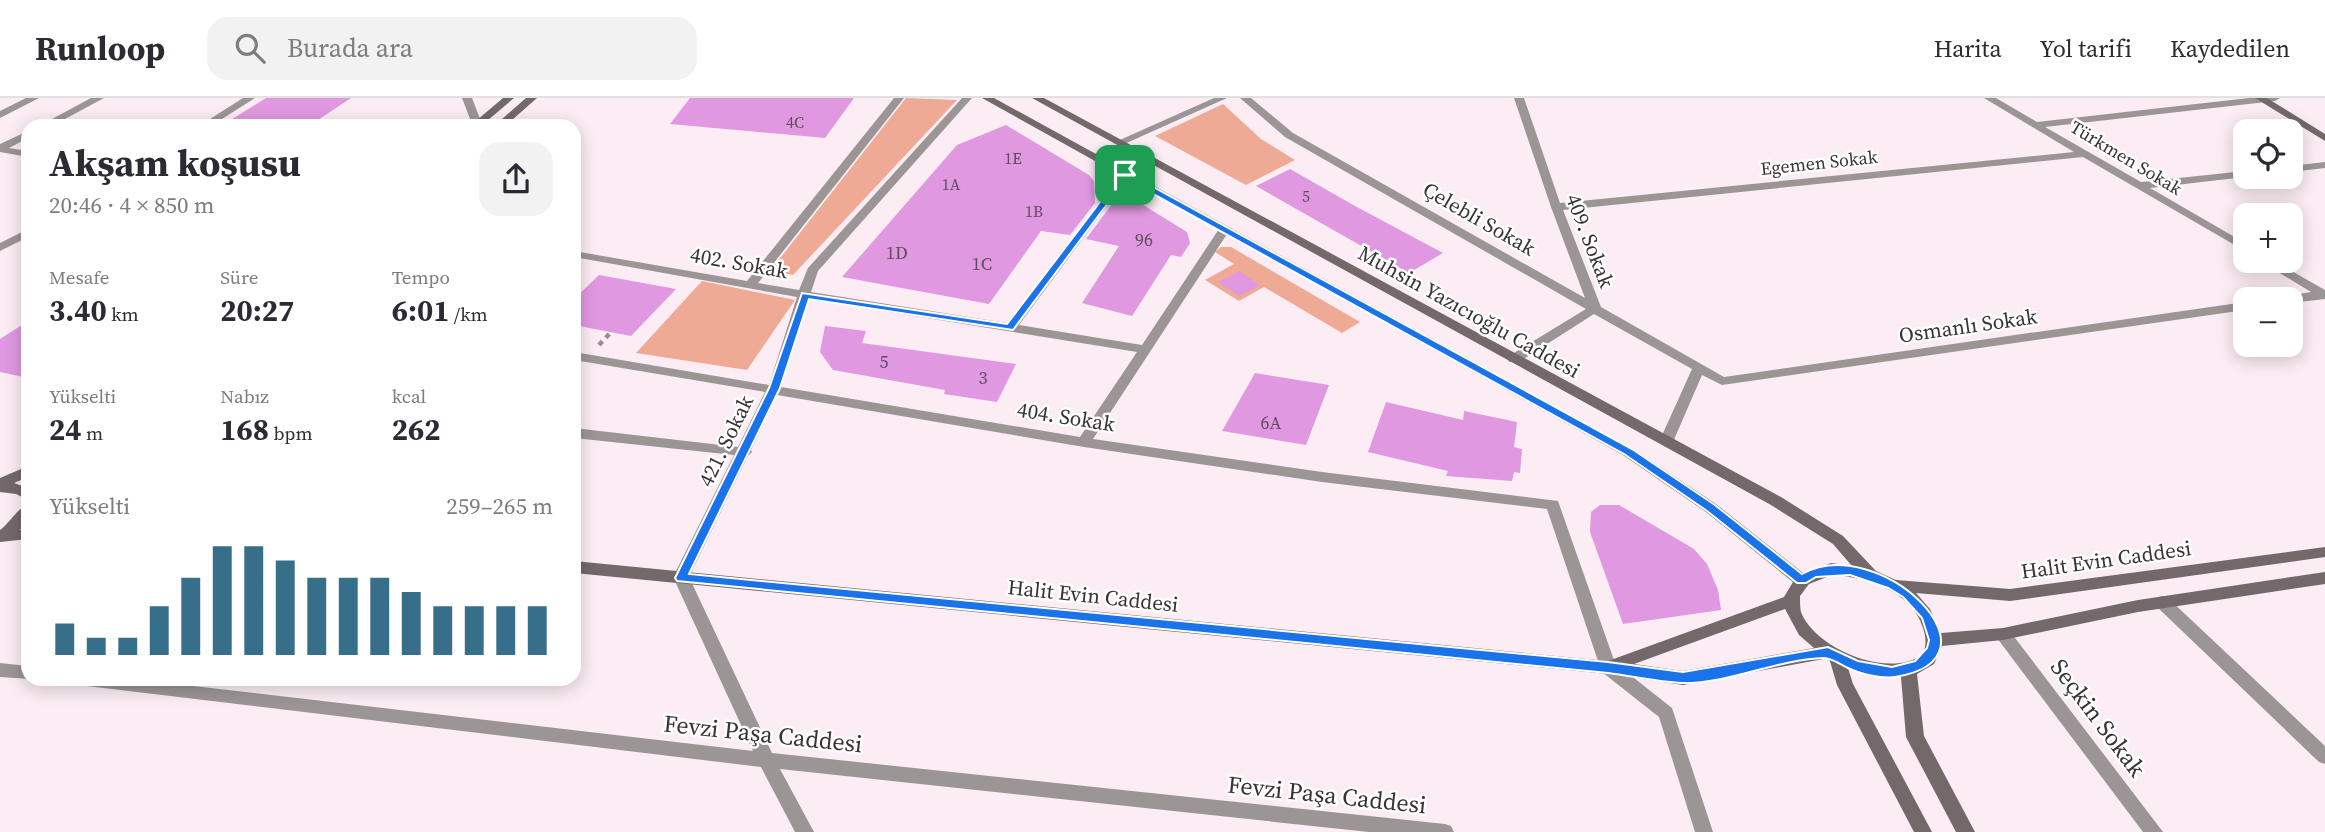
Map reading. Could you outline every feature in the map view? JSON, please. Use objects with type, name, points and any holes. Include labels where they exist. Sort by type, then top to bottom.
[{"type":"main road","points":[[483,119],[509,98]]},
{"type":"main road","points":[[507,119],[532,98]]},
{"type":"main road","points":[[987,98],[1223,231],[1628,452],[1711,508],[1801,580]]},
{"type":"main road","name":"Muhsin Yazıcıoğlu Caddesi","points":[[1037,98],[1812,522],[1838,540],[1870,575]]},
{"type":"main road","points":[[2262,99],[2325,138]]},
{"type":"main road","points":[[0,485],[21,474]]},
{"type":"main road","points":[[0,485],[21,490]]},
{"type":"main road","points":[[0,537],[21,517]]},
{"type":"main road","points":[[0,537],[21,535]]},
{"type":"main road","name":"Halit Evin Caddesi","points":[[1892,585],[2010,594],[2325,552]]},
{"type":"main road","name":"Halit Evin Caddesi","points":[[581,567],[1608,667],[1683,678],[1833,655]]},
{"type":"main road","points":[[1831,569],[1870,575],[1907,594],[1928,616],[1935,640],[1928,659],[1908,670],[1874,670],[1833,655],[1801,627],[1792,600],[1801,580],[1831,569]]},
{"type":"main road","points":[[1935,640],[2003,634],[2162,602],[2325,578]]},
{"type":"main road","name":"Halit Evin Caddesi","points":[[1608,667],[1792,600]]},
{"type":"main road","points":[[1833,655],[1845,685],[1923,832]]},
{"type":"main road","points":[[1908,670],[1915,737],[1966,832]]},
{"type":"street","points":[[0,115],[34,98]]},
{"type":"street","points":[[58,119],[99,98]]},
{"type":"street","points":[[216,119],[250,98]]},
{"type":"street","points":[[467,98],[474,119]]},
{"type":"street","points":[[750,285],[899,98]]},
{"type":"street","name":"421. Sokak","points":[[681,578],[774,388],[812,270],[967,98]]},
{"type":"street","points":[[1118,143],[1222,98]]},
{"type":"street","name":"Çelebli Sokak","points":[[1245,98],[1289,135],[1699,368]]},
{"type":"street","name":"409. Sokak","points":[[1514,359],[1595,308],[1556,208],[1519,98]]},
{"type":"street","name":"Türkmen Sokak","points":[[1989,98],[2233,241]]},
{"type":"street","points":[[2035,125],[2275,98]]},
{"type":"street","points":[[0,148],[21,138]]},
{"type":"street","points":[[0,148],[21,152]]},
{"type":"street","name":"Egemen Sokak","points":[[1556,208],[2084,154]]},
{"type":"street","points":[[2303,168],[2325,165]]},
{"type":"street","points":[[1010,328],[1125,175]]},
{"type":"street","points":[[2138,186],[2233,175]]},
{"type":"street","points":[[1084,442],[1223,231]]},
{"type":"street","points":[[0,248],[21,236]]},
{"type":"street","name":"402. Sokak","points":[[581,255],[806,295],[1146,349]]},
{"type":"street","points":[[2286,273],[2324,295]]},
{"type":"street","points":[[2303,297],[2324,295]]},
{"type":"street","name":"Osmanlı Sokak","points":[[1699,368],[1722,381],[2233,308]]},
{"type":"street","name":"404. Sokak","points":[[581,357],[1084,442],[1322,477],[1553,505],[1608,667]]},
{"type":"street","points":[[1666,442],[1699,368]]},
{"type":"street","points":[[581,434],[745,452]]},
{"type":"street","points":[[681,578],[766,760],[805,832]]},
{"type":"street","points":[[2162,602],[2325,757]]},
{"type":"street","name":"Seçkin Sokak","points":[[2003,634],[2154,832]]},
{"type":"street","points":[[1608,667],[1666,713],[1704,832]]},
{"type":"street","points":[[0,670],[21,672]]},
{"type":"street","name":"Fevzi Paşa Caddesi","points":[[136,686],[766,760],[1445,832]]},
{"type":"path","points":[[598,346],[611,332]]},
{"type":"shaded area","points":[[906,98],[957,100],[793,275],[770,271]]},
{"type":"shaded area","points":[[1223,104],[1261,139],[1295,160],[1246,185],[1155,136]]},
{"type":"shaded area","points":[[1221,247],[1231,247],[1360,322],[1342,333],[1264,287],[1239,301],[1205,280],[1234,264],[1215,252]]},
{"type":"shaded area","points":[[702,281],[795,300],[747,370],[636,353]]},
{"type":"building","points":[[266,98],[351,98],[320,119],[232,119]]},
{"type":"building","points":[[690,98],[854,98],[825,138],[670,124]]},
{"type":"building","points":[[1006,125],[1089,175],[1094,181],[1095,203],[1070,235],[1041,231],[989,304],[842,277],[957,145]]},
{"type":"building","points":[[1290,169],[1443,253],[1409,273],[1256,186]]},
{"type":"building","points":[[1140,203],[1187,232],[1190,243],[1181,257],[1171,255],[1132,316],[1082,303],[1119,246],[1086,239],[1112,204]]},
{"type":"building","points":[[1239,271],[1260,285],[1239,296],[1218,282]]},
{"type":"building","points":[[599,275],[676,289],[631,336],[581,326],[581,292]]},
{"type":"building","points":[[21,326],[21,376],[0,372],[0,339]]},
{"type":"building","points":[[825,326],[866,331],[862,343],[1016,364],[997,402],[944,394],[945,390],[833,370],[820,352]]},
{"type":"building","points":[[1255,373],[1329,385],[1306,445],[1222,431]]},
{"type":"building","points":[[1386,402],[1463,420],[1464,411],[1517,422],[1514,447],[1522,449],[1520,473],[1514,472],[1512,481],[1446,476],[1448,471],[1368,452]]},
{"type":"building","points":[[1600,505],[1619,505],[1694,549],[1707,564],[1718,590],[1721,610],[1623,624],[1590,532],[1591,512]]},
{"type":"route","points":[[1125,175],[1628,452],[1711,508],[1801,580],[1831,569],[1850,570],[1881,579],[1907,594],[1928,616],[1933,628],[1935,640],[1928,659],[1908,670],[1892,672],[1856,666],[1828,652],[1683,678],[1608,667],[681,578],[774,388],[806,295],[1010,328],[1125,175]]}]
